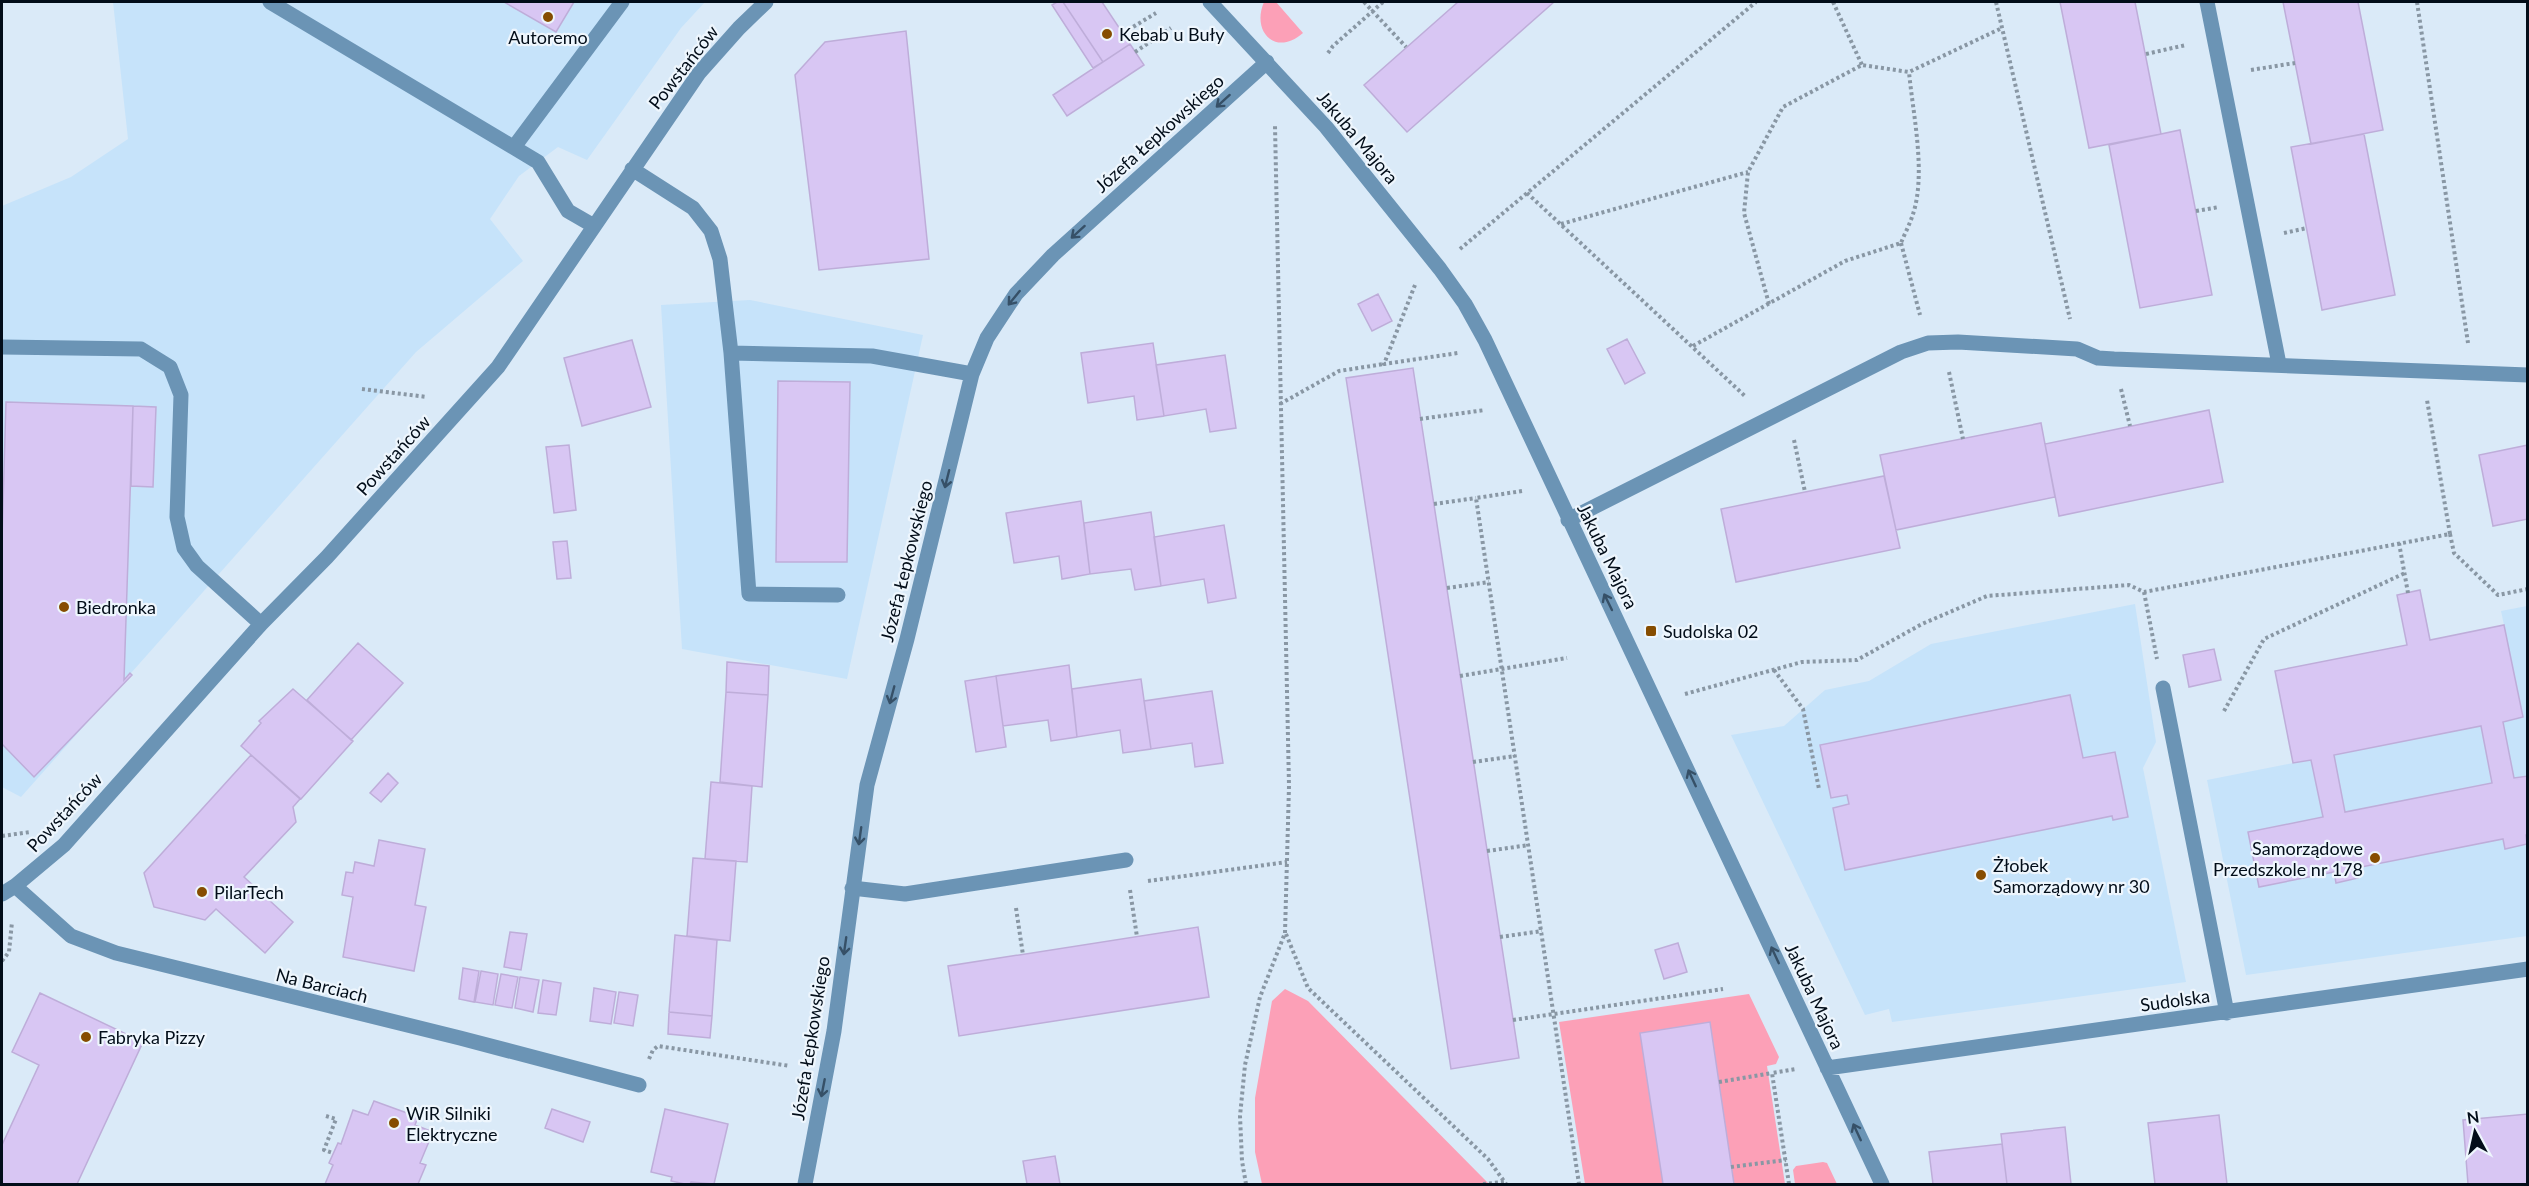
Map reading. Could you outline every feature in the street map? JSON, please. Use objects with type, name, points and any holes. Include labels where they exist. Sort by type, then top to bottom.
[{"type":"street","points":[[270,2],[538,162],[568,211],[594,226]]},
{"type":"street","points":[[514,147],[622,2]]},
{"type":"street","name":"Jakuba Majora","points":[[1210,2],[1326,127],[1440,269],[1465,304],[1485,340],[1882,1185]]},
{"type":"street","points":[[2207,2],[2279,364]]},
{"type":"street","name":"Powstańców","points":[[2,894],[64,845],[261,624],[327,557],[498,368],[699,73],[758,4]]},
{"type":"street","name":"Józefa Łepkowskiego","points":[[805,1185],[834,1030],[867,785],[907,639],[972,374],[997,321],[1023,286],[1053,255],[1267,62]]},
{"type":"street","points":[[632,169],[693,208],[711,231],[720,259],[731,353],[749,594],[838,595]]},
{"type":"street","points":[[1568,519],[1900,352],[1928,343],[1958,342],[2077,349],[2098,358],[2114,359],[2528,375]]},
{"type":"street","points":[[2,347],[141,349],[170,367],[182,395],[177,517],[184,548],[197,566],[261,624]]},
{"type":"street","points":[[731,353],[872,356],[972,374]]},
{"type":"street","points":[[2163,688],[2226,1013]]},
{"type":"street","points":[[852,888],[905,894],[1126,860]]},
{"type":"street","name":"Na Barciach","points":[[15,886],[71,936],[116,953],[639,1085]]},
{"type":"street","name":"Sudolska","points":[[1827,1068],[2528,969]]},
{"type":"path","points":[[1364,2],[1406,47]]},
{"type":"path","points":[[1328,53],[1383,2]]},
{"type":"path","points":[[1460,250],[1756,2]]},
{"type":"path","points":[[1833,2],[1862,65]]},
{"type":"path","points":[[1996,2],[2077,349]]},
{"type":"path","points":[[2417,2],[2473,374]]},
{"type":"path","points":[[1123,33],[1156,13]]},
{"type":"path","points":[[1135,52],[1170,28]]},
{"type":"path","points":[[1769,304],[1744,213],[1748,172],[1784,107],[1862,65],[1909,72],[2002,28]]},
{"type":"path","points":[[2146,54],[2214,39]]},
{"type":"path","points":[[2240,72],[2295,63]]},
{"type":"path","points":[[1909,72],[1918,189],[1913,216],[1900,243],[1922,320]]},
{"type":"path","points":[[1246,1185],[1242,1161],[1240,1116],[1245,1065],[1260,997],[1285,933],[1287,862],[1289,786],[1275,126]]},
{"type":"path","points":[[1561,225],[1748,172]]},
{"type":"path","points":[[1527,193],[1752,403]]},
{"type":"path","points":[[2283,233],[2307,228]]},
{"type":"path","points":[[1693,346],[1845,261],[1900,243]]},
{"type":"path","points":[[1384,364],[1416,285]]},
{"type":"path","points":[[1280,404],[1339,371],[1459,353]]},
{"type":"path","points":[[1948,368],[1963,439]]},
{"type":"path","points":[[2422,371],[2454,553],[2498,595],[2528,590]]},
{"type":"path","points":[[2120,385],[2130,426]]},
{"type":"path","points":[[362,389],[427,397]]},
{"type":"path","points":[[1420,419],[1485,410]]},
{"type":"path","points":[[1793,434],[1804,492]]},
{"type":"path","points":[[1434,504],[1522,491]]},
{"type":"path","points":[[1476,498],[1579,1185]]},
{"type":"path","points":[[1684,694],[1802,662],[1857,660],[1922,624],[1987,596],[2129,585],[2144,592],[2450,534]]},
{"type":"path","points":[[2399,543],[2408,593]]},
{"type":"path","points":[[2224,711],[2264,639],[2405,573]]},
{"type":"path","points":[[1447,588],[1489,582]]},
{"type":"path","points":[[2144,592],[2163,688]]},
{"type":"path","points":[[1460,676],[1567,657]]},
{"type":"path","points":[[1774,669],[1803,709],[1819,789]]},
{"type":"path","points":[[1473,762],[1515,756]]},
{"type":"path","points":[[1487,851],[1529,845]]},
{"type":"path","points":[[1126,860],[1137,937]]},
{"type":"path","points":[[1129,884],[1287,862]]},
{"type":"path","points":[[1012,878],[1023,955]]},
{"type":"path","points":[[1500,937],[1542,931]]},
{"type":"path","points":[[1285,933],[1308,988],[1488,1159],[1505,1183],[1484,1185]]},
{"type":"path","points":[[2,961],[9,952]]},
{"type":"path","points":[[1513,1020],[1723,988]]},
{"type":"path","points":[[639,1085],[653,1050],[658,1046],[790,1066]]},
{"type":"path","points":[[1719,1082],[1796,1069]]},
{"type":"path","points":[[1772,1073],[1789,1185]]},
{"type":"path","points":[[326,1116],[336,1119],[324,1150],[333,1153]]},
{"type":"path","points":[[1731,1167],[1786,1160]]},
{"type":"shaded area","points":[[113,2],[705,2],[681,28],[587,160],[558,147],[519,176],[490,219],[523,261],[416,352],[21,797],[2,787],[2,206],[71,177],[128,139]]},
{"type":"shaded area","points":[[1264,2],[1276,2],[1303,33],[1293,40],[1284,42],[1275,42],[1268,38],[1261,23]]},
{"type":"shaded area","points":[[750,300],[923,335],[847,679],[682,649],[661,305]]},
{"type":"shaded area","name":"Samorządowe Przedszkole nr 178","points":[[2420,590],[2430,640],[2504,625],[2501,611],[2527,606],[2527,936],[2246,975],[2207,780],[2293,763],[2275,671],[2407,645],[2397,595]]},
{"type":"shaded area","name":"Żłobek Samorządowy nr 30","points":[[2135,604],[2156,742],[2143,768],[2186,982],[1892,1022],[1889,1009],[1865,1015],[1731,735],[1784,726],[1825,690],[1869,681],[1931,644]]},
{"type":"shaded area","points":[[1285,989],[1308,1001],[1489,1184],[1262,1184],[1255,1152],[1255,1098],[1272,1001]]},
{"type":"shaded area","points":[[1749,994],[1779,1057],[1776,1064],[1767,1066],[1785,1184],[1585,1184],[1559,1022]]},
{"type":"shaded area","points":[[1827,1163],[1837,1184],[1795,1184],[1793,1170],[1796,1166]]},
{"type":"building","name":"Autoremo","points":[[504,2],[574,2],[556,32]]},
{"type":"building","points":[[1063,2],[1103,62],[1093,68],[1052,5]]},
{"type":"building","points":[[1063,2],[1102,2],[1130,44],[1103,62]]},
{"type":"building","points":[[1458,2],[1554,2],[1407,132],[1364,85]]},
{"type":"building","points":[[2060,2],[2135,2],[2161,134],[2089,148]]},
{"type":"building","points":[[2283,2],[2358,2],[2383,130],[2311,144]]},
{"type":"building","points":[[906,31],[929,259],[819,270],[795,75],[825,42]]},
{"type":"building","points":[[1130,44],[1144,65],[1067,116],[1053,95]]},
{"type":"building","points":[[2180,130],[2212,295],[2140,308],[2109,145]]},
{"type":"building","points":[[2364,134],[2395,295],[2322,310],[2291,147]]},
{"type":"building","points":[[1378,294],[1392,321],[1372,331],[1358,304]]},
{"type":"building","points":[[1627,339],[1645,373],[1625,384],[1607,349]]},
{"type":"building","points":[[632,340],[651,407],[582,426],[564,358]]},
{"type":"building","points":[[1153,343],[1164,416],[1137,420],[1134,396],[1088,403],[1081,353]]},
{"type":"building","points":[[1225,355],[1236,428],[1210,432],[1206,409],[1164,416],[1156,365]]},
{"type":"building","points":[[1413,368],[1519,1058],[1451,1069],[1346,378]]},
{"type":"building","points":[[778,381],[850,382],[847,562],[776,562]]},
{"type":"building","name":"Biedronka","points":[[6,402],[133,406],[124,680],[130,673],[132,675],[34,777],[2,744],[2,540]]},
{"type":"building","points":[[133,406],[156,407],[153,487],[131,486]]},
{"type":"building","points":[[2209,410],[2223,482],[2059,516],[2045,444]]},
{"type":"building","points":[[2041,423],[2055,497],[1896,530],[1880,455]]},
{"type":"building","points":[[569,445],[576,510],[554,513],[546,447]]},
{"type":"building","points":[[2528,445],[2528,519],[2493,526],[2479,455]]},
{"type":"building","points":[[1884,476],[1900,548],[1736,582],[1721,509]]},
{"type":"building","points":[[1081,501],[1090,574],[1062,579],[1059,556],[1014,563],[1006,513]]},
{"type":"building","points":[[1151,512],[1161,586],[1135,590],[1131,569],[1090,574],[1084,523]]},
{"type":"building","points":[[1224,525],[1236,598],[1208,603],[1204,579],[1161,586],[1154,537]]},
{"type":"building","points":[[567,541],[571,578],[557,579],[553,542]]},
{"type":"building","points":[[2420,590],[2430,640],[2504,625],[2523,717],[2503,722],[2514,778],[2528,776],[2527,844],[2505,849],[2503,839],[2356,868],[2358,878],[2336,883],[2334,872],[2259,887],[2248,832],[2323,817],[2311,760],[2293,763],[2275,671],[2407,645],[2397,595]],"holes":[[[2481,726],[2492,783],[2345,812],[2334,755]]]},
{"type":"building","points":[[358,643],[403,683],[351,740],[307,700]]},
{"type":"building","points":[[2214,649],[2221,680],[2189,687],[2183,655]]},
{"type":"building","points":[[727,662],[769,666],[768,695],[726,692]]},
{"type":"building","points":[[1069,665],[1077,737],[1051,741],[1048,720],[1003,726],[996,676]]},
{"type":"building","points":[[996,676],[1006,747],[976,752],[965,681]]},
{"type":"building","points":[[1141,679],[1151,749],[1123,753],[1120,730],[1077,737],[1072,689]]},
{"type":"building","points":[[293,689],[353,741],[301,799],[241,746],[261,723],[259,721]]},
{"type":"building","points":[[1212,691],[1223,763],[1195,767],[1192,743],[1151,749],[1144,701]]},
{"type":"building","points":[[726,692],[768,695],[762,787],[720,782]]},
{"type":"building","points":[[2070,695],[2083,758],[2115,752],[2128,817],[2113,820],[2112,816],[1845,870],[1833,808],[1849,804],[1847,795],[1831,798],[1820,745]]},
{"type":"building","points":[[251,755],[300,799],[293,807],[296,822],[244,877],[293,922],[265,953],[216,909],[205,920],[154,907],[144,873]]},
{"type":"building","points":[[388,773],[398,783],[381,802],[370,793]]},
{"type":"building","points":[[711,782],[752,786],[747,862],[705,859]]},
{"type":"building","points":[[379,840],[425,849],[415,905],[426,907],[414,971],[343,957],[353,897],[342,895],[346,872],[353,873],[355,862],[374,866]]},
{"type":"building","points":[[693,858],[736,861],[730,941],[687,936]]},
{"type":"building","points":[[1198,927],[1209,997],[959,1036],[948,966]]},
{"type":"building","points":[[510,932],[527,934],[521,970],[504,967]]},
{"type":"building","points":[[675,935],[717,940],[712,1016],[669,1012]]},
{"type":"building","points":[[1678,943],[1687,972],[1664,979],[1655,950]]},
{"type":"building","points":[[463,968],[479,971],[474,1002],[459,999]]},
{"type":"building","points":[[481,971],[498,974],[493,1005],[475,1002]]},
{"type":"building","points":[[501,974],[518,977],[512,1008],[495,1005]]},
{"type":"building","points":[[520,977],[539,980],[533,1012],[515,1008]]},
{"type":"building","points":[[543,980],[561,983],[556,1015],[538,1013]]},
{"type":"building","points":[[594,988],[616,992],[611,1024],[590,1021]]},
{"type":"building","points":[[619,992],[638,995],[633,1026],[614,1023]]},
{"type":"building","points":[[40,993],[143,1042],[77,1184],[2,1184],[2,1145],[39,1065],[12,1052]]},
{"type":"building","points":[[669,1012],[712,1016],[710,1038],[668,1034]]},
{"type":"building","points":[[1710,1022],[1734,1184],[1663,1184],[1640,1033]]},
{"type":"building","points":[[374,1101],[418,1117],[415,1125],[433,1132],[420,1163],[426,1165],[418,1184],[325,1184],[333,1165],[329,1163],[338,1143],[341,1144],[353,1110],[368,1115]]},
{"type":"building","points":[[552,1109],[590,1122],[583,1142],[545,1128]]},
{"type":"building","points":[[665,1109],[728,1124],[714,1184],[691,1182],[685,1184],[671,1181],[672,1177],[651,1172]]},
{"type":"building","points":[[2528,1114],[2528,1184],[2468,1184],[2463,1120]]},
{"type":"building","points":[[2219,1115],[2227,1184],[2155,1184],[2148,1123]]},
{"type":"building","points":[[2065,1127],[2071,1184],[2007,1184],[2001,1134]]},
{"type":"building","points":[[2002,1144],[2007,1184],[1933,1184],[1929,1152]]},
{"type":"building","points":[[1055,1156],[1060,1184],[1027,1184],[1023,1161]]},
{"type":"place","name":"Autoremo","points":[[548,17]]},
{"type":"place","name":"Kebab u Buły","points":[[1107,34]]},
{"type":"place","name":"Biedronka","points":[[64,607]]},
{"type":"place","name":"Sudolska 02","points":[[1651,631]]},
{"type":"place","name":"Samorządowe Przedszkole nr 178","points":[[2375,858]]},
{"type":"place","name":"Żłobek Samorządowy nr 30","points":[[1981,875]]},
{"type":"place","name":"PilarTech","points":[[202,892]]},
{"type":"place","name":"Fabryka Pizzy","points":[[86,1037]]},
{"type":"place","name":"WiR Silniki Elektryczne","points":[[394,1123]]}]
